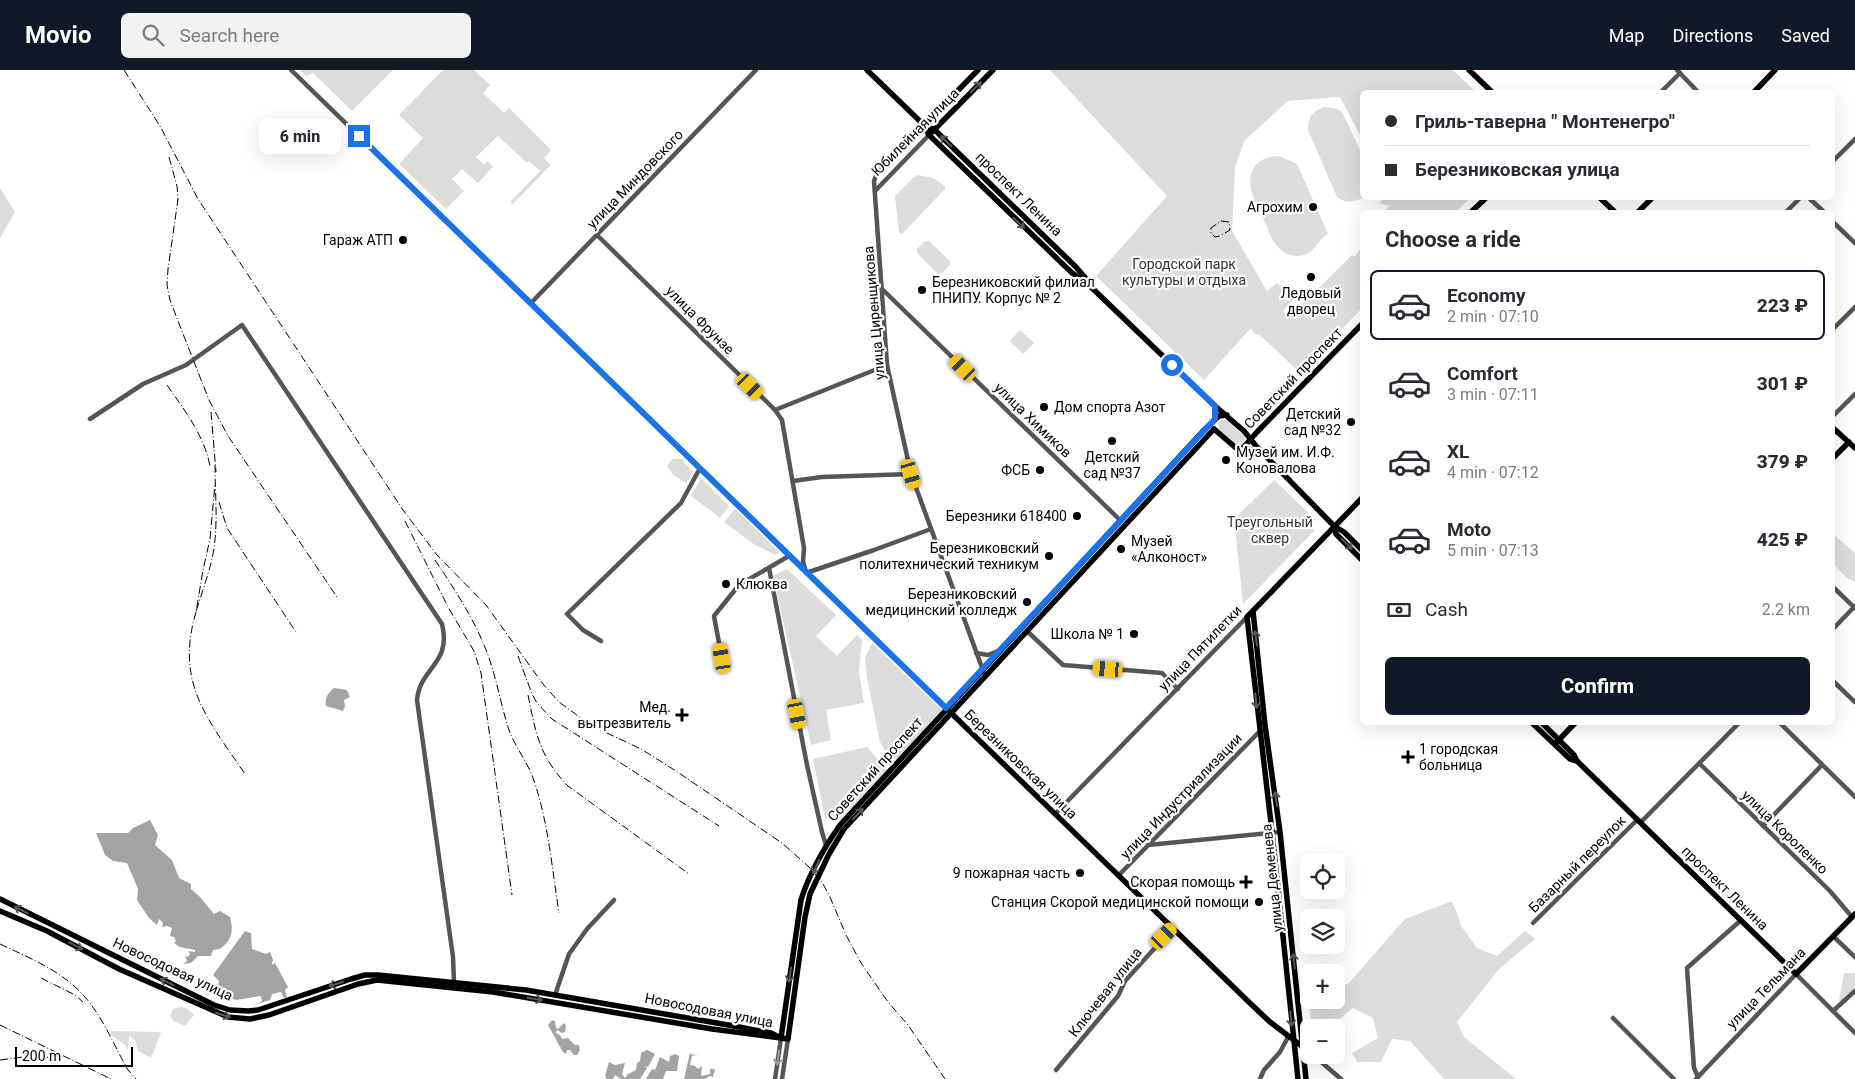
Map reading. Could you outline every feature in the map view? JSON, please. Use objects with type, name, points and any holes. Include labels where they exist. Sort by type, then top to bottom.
[{"type":"main road","name":"проспект Ленина","points":[[868,70],[924,125],[934,130],[1076,267],[1088,281],[1090,287]]},
{"type":"main road","name":"Юбилейная улица","points":[[924,125],[978,70]]},
{"type":"main road","name":"Юбилейная улица","points":[[929,135],[994,70]]},
{"type":"main road","points":[[1469,70],[1477,73],[1490,90]]},
{"type":"main road","points":[[1756,90],[1775,70]]},
{"type":"main road","name":"проспект Ленина","points":[[924,125],[929,135],[1071,272],[1090,287],[1227,416],[1334,526],[1344,532],[1360,548]]},
{"type":"main road","points":[[1473,210],[1484,200]]},
{"type":"main road","points":[[1602,200],[1612,210]]},
{"type":"main road","points":[[1640,210],[1650,200]]},
{"type":"main road","name":"Советский проспект","points":[[1242,449],[1360,326]]},
{"type":"main road","points":[[1214,429],[1215,406]]},
{"type":"main road","name":"Советский проспект","points":[[781,1038],[799,913],[804,892],[826,845],[840,825],[949,711],[985,677],[1215,419],[1222,415],[1227,416]]},
{"type":"main road","name":"проспект Ленина","points":[[1214,429],[1233,446],[1253,450],[1266,456]]},
{"type":"main road","name":"Советский проспект","points":[[788,1039],[810,894],[844,829],[949,711],[982,669],[1214,429]]},
{"type":"main road","points":[[1835,429],[1855,448]]},
{"type":"main road","points":[[1835,455],[1849,442]]},
{"type":"main road","name":"улица Пятилетки","points":[[1247,617],[1360,500]]},
{"type":"main road","name":"проспект Ленина","points":[[1334,526],[1336,534],[1360,558]]},
{"type":"main road","name":"улица Деменева","points":[[1253,611],[1265,725],[1280,832],[1300,1019]]},
{"type":"main road","name":"улица Деменева","points":[[1247,617],[1272,832],[1291,1038],[1298,1079]]},
{"type":"main road","points":[[1253,676],[1261,675]]},
{"type":"main road","name":"Березниковская улица","points":[[949,711],[1270,1022],[1300,1045]]},
{"type":"main road","name":"проспект Ленина","points":[[1535,725],[1574,755],[1577,761],[1796,974]]},
{"type":"main road","name":"проспект Ленина","points":[[1543,725],[1557,742]]},
{"type":"main road","points":[[1557,742],[1573,725]]},
{"type":"main road","points":[[826,845],[830,854]]},
{"type":"main road","points":[[0,910],[3,906],[1,900]]},
{"type":"main road","name":"Новосодовая улица","points":[[1,900],[207,1002],[230,1010],[248,1012],[258,1010],[365,975],[454,982],[555,995],[771,1033],[781,1038]]},
{"type":"main road","name":"Новосодовая улица","points":[[0,910],[47,931],[118,968],[214,1012],[236,1019],[269,1015],[358,984],[377,980],[493,992],[712,1029],[781,1038]]},
{"type":"main road","name":"улица Тельмана","points":[[1796,974],[1854,915]]},
{"type":"main road","points":[[118,968],[118,962],[124,960]]},
{"type":"main road","points":[[781,1038],[788,1039]]},
{"type":"main road","name":"улица Деменева","points":[[1305,1064],[1306,1079]]},
{"type":"street","name":"Березниковская улица","points":[[291,70],[949,711]]},
{"type":"street","name":"улица Миндовского","points":[[531,303],[756,70]]},
{"type":"street","points":[[1663,90],[1679,71],[1696,90]]},
{"type":"street","name":"улица Циренщикова","points":[[924,125],[877,173],[874,181],[887,364],[911,474],[985,677]]},
{"type":"street","name":"Юбилейная улица","points":[[874,191],[929,135]]},
{"type":"street","points":[[1835,159],[1855,139]]},
{"type":"street","points":[[1788,210],[1798,200]]},
{"type":"street","points":[[1811,200],[1822,210]]},
{"type":"street","points":[[1835,224],[1855,242]]},
{"type":"street","name":"улица Фрунзе","points":[[597,234],[782,420],[806,572]]},
{"type":"street","name":"улица Химиков","points":[[882,289],[1123,522]]},
{"type":"street","points":[[1835,327],[1855,307]]},
{"type":"street","points":[[90,419],[143,384],[186,365],[242,325],[442,624],[445,636],[444,649],[437,663],[418,688],[417,700],[453,957],[454,982]]},
{"type":"street","points":[[774,410],[887,364]]},
{"type":"street","points":[[1835,414],[1855,394]]},
{"type":"street","points":[[601,642],[583,630],[567,614],[682,503],[700,468]]},
{"type":"street","points":[[792,481],[822,477],[911,474]]},
{"type":"street","points":[[806,572],[931,529]]},
{"type":"street","points":[[722,658],[714,616],[739,585],[789,556]]},
{"type":"street","points":[[769,568],[807,765],[826,845]]},
{"type":"street","points":[[1835,589],[1855,607],[1835,627]]},
{"type":"street","name":"улица Пятилетки","points":[[1055,814],[1247,617]]},
{"type":"street","points":[[1027,631],[1063,665],[1162,673],[1178,688]]},
{"type":"street","points":[[976,653],[988,656],[999,651]]},
{"type":"street","points":[[1835,683],[1855,702]]},
{"type":"street","name":"Базарный переулок","points":[[1533,923],[1700,764],[1737,725]]},
{"type":"street","points":[[1782,725],[1855,797]]},
{"type":"street","name":"улица Индустриализации","points":[[1118,876],[1259,732]]},
{"type":"street","name":"улица Короленко","points":[[1700,764],[1854,915]]},
{"type":"street","points":[[1763,826],[1822,765]]},
{"type":"street","points":[[1148,845],[1280,832]]},
{"type":"street","points":[[555,995],[569,954],[587,930],[614,900]]},
{"type":"street","points":[[1697,1078],[1694,1068],[1686,968],[1740,921]]},
{"type":"street","name":"Ключевая улица","points":[[1056,1070],[1118,996],[1125,981],[1172,928]]},
{"type":"street","points":[[1834,936],[1855,957]]},
{"type":"street","name":"проспект Ленина","points":[[1796,974],[1855,1033]]},
{"type":"street","name":"улица Тельмана","points":[[1697,1078],[1796,974]]},
{"type":"street","points":[[1833,1011],[1855,991]]},
{"type":"street","points":[[1613,1018],[1674,1079]]},
{"type":"street","points":[[775,1079],[781,1038]]},
{"type":"street","points":[[1260,1079],[1264,1070],[1291,1038]]},
{"type":"street","points":[[782,1079],[788,1039]]},
{"type":"street","points":[[1324,1064],[1341,1079]]},
{"type":"green space","points":[[300,70],[393,70],[352,111],[313,73],[306,76]]},
{"type":"green space","points":[[443,70],[474,70],[490,85],[483,93],[504,113],[509,108],[551,150],[544,158],[551,165],[513,204],[510,202],[540,171],[529,161],[527,163],[498,136],[476,157],[484,165],[488,161],[493,167],[478,183],[462,169],[452,179],[464,191],[446,209],[399,164],[423,138],[399,115]]},
{"type":"green space","name":"Городской парк культуры и отдыха","points":[[1050,70],[1453,70],[1474,90],[1360,90],[1360,135],[1340,97],[1288,101],[1244,141],[1235,168],[1232,231],[1267,291],[1277,283],[1293,300],[1283,311],[1286,316],[1293,314],[1351,256],[1355,256],[1360,250],[1360,310],[1300,373],[1260,335],[1255,334],[1251,328],[1204,380],[1096,276],[1167,196]]},
{"type":"green space","points":[[1325,107],[1342,112],[1360,150],[1360,199],[1350,202],[1343,201],[1337,197],[1308,130],[1312,115],[1317,110]]},
{"type":"green space","points":[[1273,156],[1279,156],[1297,164],[1328,234],[1309,253],[1304,255],[1295,256],[1287,254],[1280,249],[1270,234],[1252,192],[1251,177],[1258,163]]},
{"type":"green space","points":[[918,175],[933,178],[945,186],[945,189],[902,234],[899,233],[895,196]]},
{"type":"green space","points":[[0,188],[15,212],[0,238]]},
{"type":"green space","points":[[1382,200],[1468,200],[1458,210],[1386,210],[1389,206],[1379,203]]},
{"type":"green space","points":[[925,241],[929,241],[950,261],[950,265],[942,273],[938,274],[917,253],[917,249]]},
{"type":"green space","points":[[1020,330],[1034,343],[1023,354],[1010,341]]},
{"type":"green space","points":[[1222,420],[1228,420],[1245,437],[1243,445],[1237,447],[1219,431],[1218,423]]},
{"type":"green space","points":[[672,459],[682,459],[693,472],[686,483],[673,475],[667,466]]},
{"type":"green space","points":[[701,478],[729,506],[720,518],[691,496]]},
{"type":"green space","name":"Треугольный сквер","points":[[1274,480],[1316,520],[1312,523],[1315,530],[1243,604],[1234,519]]},
{"type":"green space","points":[[735,509],[779,552],[776,555],[755,545],[724,522]]},
{"type":"green space","points":[[1835,536],[1855,553],[1855,582],[1847,578],[1835,566]]},
{"type":"green space","points":[[787,569],[836,615],[816,636],[837,656],[857,635],[862,640],[859,671],[864,703],[826,710],[831,740],[811,745],[773,576]]},
{"type":"green space","points":[[872,643],[942,710],[897,759],[890,759],[880,742],[867,678],[865,658]]},
{"type":"green space","points":[[867,747],[887,770],[840,820],[825,818],[813,759]]},
{"type":"green space","points":[[1452,901],[1462,927],[1477,948],[1497,956],[1525,931],[1535,939],[1499,969],[1457,1022],[1464,1037],[1516,1079],[1444,1079],[1410,1041],[1392,1039],[1381,1062],[1357,1062],[1352,1053],[1378,1038],[1373,1018],[1353,1008],[1340,1019],[1311,1019],[1310,1009],[1345,1009],[1345,985],[1348,984],[1405,919]]},
{"type":"green space","points":[[1844,973],[1855,973],[1855,991],[1842,1004],[1839,1001]]},
{"type":"green space","points":[[186,1008],[194,1015],[185,1026],[173,1021],[170,1016],[173,1009]]},
{"type":"green space","points":[[111,1031],[161,1033],[151,1058],[138,1051],[135,1040],[129,1036],[128,1050],[125,1045],[111,1035]]},
{"type":"shaded area","points":[[334,688],[347,690],[350,697],[344,700],[345,706],[343,711],[326,706],[327,696]]},
{"type":"shaded area","points":[[150,820],[158,835],[155,845],[172,860],[179,878],[191,884],[191,889],[214,914],[220,911],[230,917],[231,935],[220,949],[213,950],[211,956],[198,956],[191,963],[183,964],[187,961],[185,956],[188,957],[190,954],[188,951],[195,952],[195,950],[180,947],[174,943],[176,941],[174,937],[170,936],[172,928],[162,927],[163,923],[159,919],[157,925],[149,918],[137,900],[138,889],[127,863],[113,861],[105,855],[96,833],[128,833],[133,828]]},
{"type":"shaded area","points":[[245,931],[251,933],[252,949],[266,954],[270,952],[273,965],[275,963],[288,987],[285,990],[287,997],[284,998],[281,992],[272,994],[270,1000],[257,1004],[262,1001],[261,996],[236,1000],[220,994],[219,981],[213,975]]},
{"type":"shaded area","points":[[552,1020],[555,1021],[556,1028],[558,1029],[564,1023],[566,1026],[565,1032],[562,1033],[557,1030],[556,1033],[562,1039],[568,1038],[575,1045],[579,1045],[580,1050],[577,1055],[574,1055],[570,1050],[567,1050],[566,1054],[563,1052],[548,1025]]},
{"type":"shaded area","points":[[647,1050],[655,1054],[648,1067],[644,1066],[647,1068],[640,1079],[621,1079],[615,1075],[613,1079],[607,1079],[605,1076],[609,1062],[615,1065],[625,1063],[622,1074],[625,1078],[636,1070],[641,1053]]},
{"type":"shaded area","points":[[690,1053],[693,1055],[700,1054],[692,1056],[690,1065],[698,1069],[702,1066],[701,1076],[710,1074],[710,1069],[715,1069],[713,1077],[684,1079]]},
{"type":"shaded area","points":[[675,1054],[679,1056],[677,1071],[666,1071],[663,1079],[646,1079],[652,1069],[655,1070],[660,1057],[669,1062],[670,1056]]},
{"type":"railway","points":[[124,70],[160,126],[198,199],[403,510],[437,555],[486,605],[543,684],[559,702],[592,726],[641,749],[676,771],[782,843],[809,867],[822,882],[861,963],[888,1002],[908,1025],[945,1079]]},
{"type":"railway","points":[[169,157],[177,186],[178,199],[167,285],[170,300],[178,321],[209,400],[228,436],[337,597]]},
{"type":"railway","points":[[1221,221],[1229,222],[1230,230],[1215,237],[1211,233],[1211,228],[1221,221]]},
{"type":"railway","points":[[167,385],[199,434],[210,466]]},
{"type":"railway","points":[[211,412],[216,472]]},
{"type":"railway","points":[[215,465],[216,517],[213,556],[196,612],[210,539],[215,484]]},
{"type":"railway","points":[[219,502],[227,528],[296,632]]},
{"type":"railway","points":[[405,521],[448,607],[474,651],[481,673],[512,895]]},
{"type":"railway","points":[[435,560],[459,597],[480,636],[491,664],[509,730],[533,778],[546,827],[559,913]]},
{"type":"railway","points":[[196,612],[189,659],[192,680],[198,699],[207,717],[245,774]]},
{"type":"railway","points":[[518,656],[532,694],[537,703],[552,719],[719,826]]},
{"type":"railway","points":[[528,695],[540,744],[558,775],[568,786],[689,874]]},
{"type":"railway","points":[[0,944],[48,968],[66,979],[83,994],[98,1014],[128,1070],[136,1079]]},
{"type":"railway","points":[[41,978],[75,995],[83,1002]]},
{"type":"railway","points":[[0,1025],[111,1079]]},
{"type":"railway","points":[[0,1060],[31,1056],[59,1058]]},
{"type":"place","name":"Агрохим","points":[[1313,207]]},
{"type":"place","name":"Гараж АТП","points":[[403,240]]},
{"type":"place","name":"Ледовый дворец","points":[[1311,277]]},
{"type":"place","name":"Березниковский филиал ПНИПУ. Корпус № 2","points":[[922,290]]},
{"type":"place","name":"Дом спорта Азот","points":[[1044,407]]},
{"type":"place","name":"Детский сад №32","points":[[1351,422]]},
{"type":"place","name":"Детский сад №37","points":[[1112,441]]},
{"type":"place","name":"Музей им. И.Ф. Коновалова","points":[[1226,460]]},
{"type":"place","name":"ФСБ","points":[[1040,470]]},
{"type":"place","name":"Березники 618400","points":[[1077,516]]},
{"type":"place","name":"Музей «Алконост»","points":[[1121,549]]},
{"type":"place","name":"Березниковский политехнический техникум","points":[[1049,556]]},
{"type":"place","name":"Клюква","points":[[726,584]]},
{"type":"place","name":"Березниковский медицинский колледж","points":[[1027,602]]},
{"type":"place","name":"Школа № 1","points":[[1134,634]]},
{"type":"place","name":"Мед. вытрезвитель","points":[[682,715]]},
{"type":"place","name":"1 городская больница","points":[[1408,757]]},
{"type":"place","name":"9 пожарная часть","points":[[1080,873]]},
{"type":"place","name":"Скорая помощь","points":[[1246,882]]},
{"type":"place","name":"Станция Скорой медицинской помощи","points":[[1259,902]]},
{"type":"route","points":[[359,136],[946,708],[1215,419],[1215,406],[1172,365]]}]
